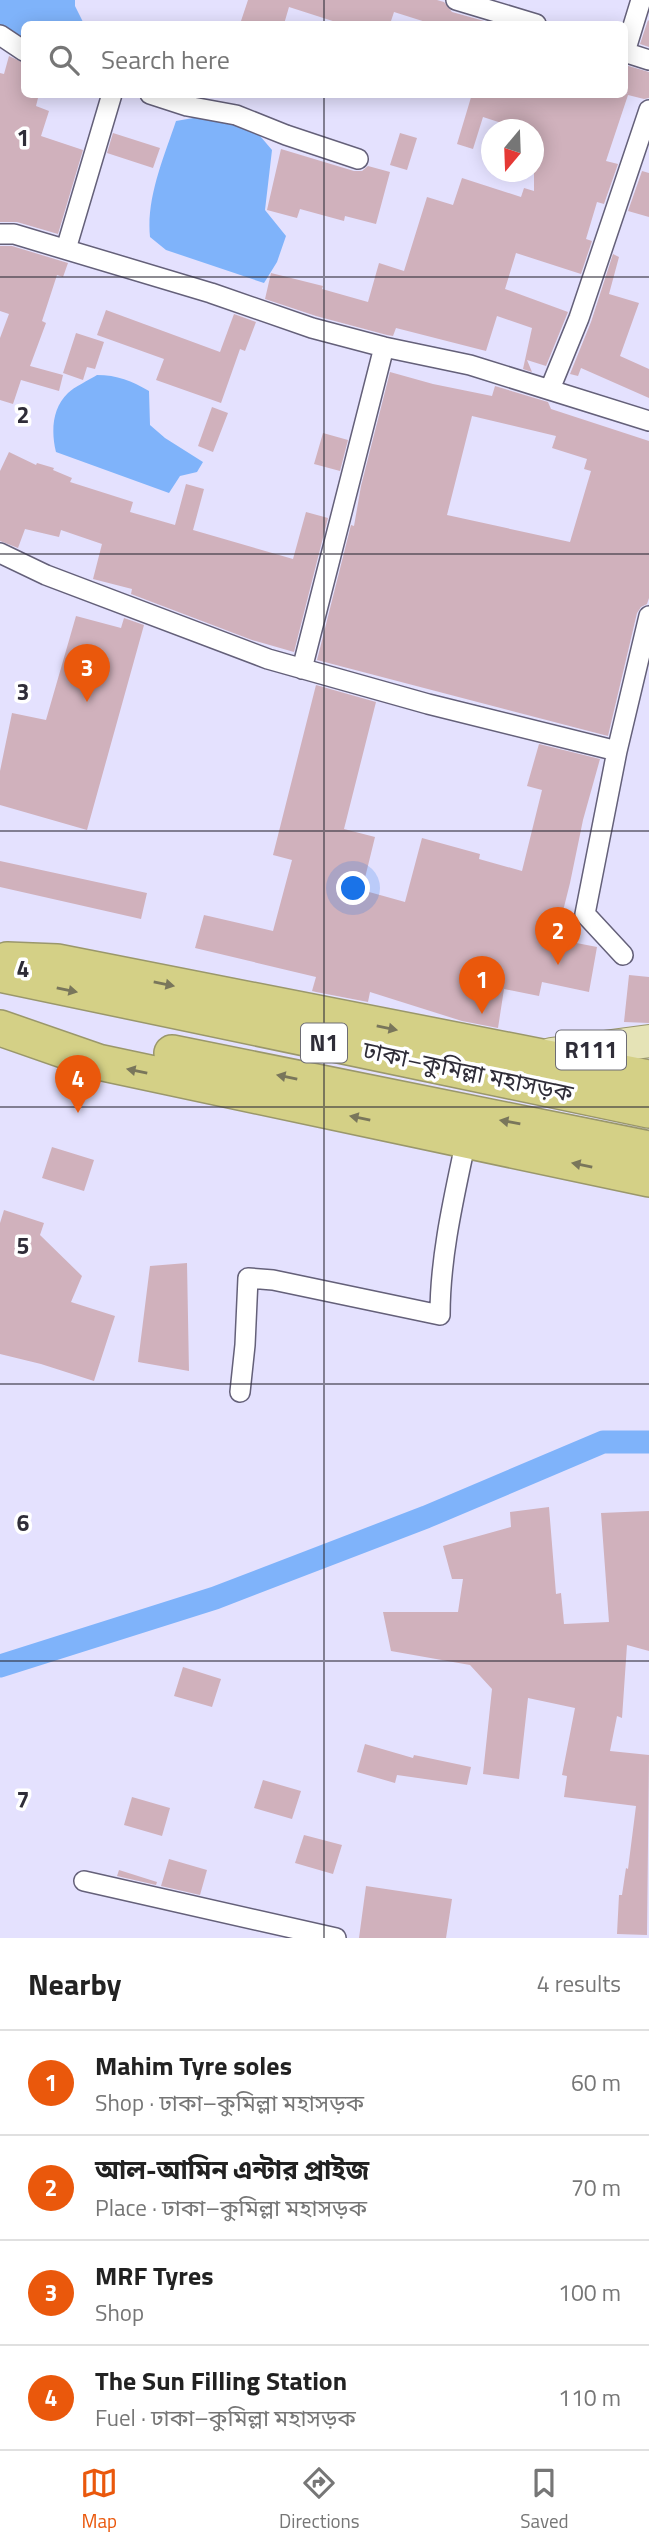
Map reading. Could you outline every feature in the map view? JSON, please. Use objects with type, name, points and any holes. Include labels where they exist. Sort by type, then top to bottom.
[{"type":"highway","points":[[0,959],[57,962],[649,1079]]},
{"type":"highway","name":"ঢাকা–কুমিল্লা মহাসড়ক","points":[[0,974],[649,1110]]},
{"type":"highway","name":"ঢাকা–কুমিল্লা মহাসড়ক","points":[[0,1019],[649,1149]]},
{"type":"highway","points":[[0,1028],[98,1062],[649,1179]]},
{"type":"main road","name":"R111","points":[[532,1056],[649,1041]]},
{"type":"street","points":[[456,0],[526,21]]},
{"type":"street","points":[[628,42],[641,0]]},
{"type":"street","points":[[0,35],[21,49]]},
{"type":"street","points":[[628,53],[649,60]]},
{"type":"street","points":[[66,249],[111,98]]},
{"type":"street","points":[[162,98],[187,106],[236,114],[286,135],[358,159]]},
{"type":"street","points":[[550,388],[579,318],[649,110]]},
{"type":"street","points":[[629,166],[636,171],[641,169],[649,172]]},
{"type":"street","points":[[0,234],[14,234],[66,249],[211,293],[312,328],[470,365],[550,388],[626,416],[649,421]]},
{"type":"street","points":[[302,669],[384,347]]},
{"type":"street","points":[[0,553],[46,576],[268,659],[428,704],[617,751]]},
{"type":"street","points":[[623,955],[585,914],[617,751],[649,616]]},
{"type":"street","points":[[240,1392],[248,1278],[273,1280],[440,1315],[440,1292],[452,1206],[467,1140]]},
{"type":"street","points":[[83,1881],[336,1938]]},
{"type":"water","points":[[0,0],[75,0],[82,21],[21,21],[21,36],[0,25]]},
{"type":"water","points":[[199,117],[255,130],[272,150],[265,210],[286,236],[277,262],[264,283],[166,250],[150,237],[153,193],[176,121]]},
{"type":"water","points":[[97,375],[124,379],[149,391],[150,425],[203,462],[197,472],[180,476],[169,493],[56,452],[53,428],[59,406],[71,391]]},
{"type":"building","points":[[248,0],[437,0],[444,2],[452,12],[484,21],[422,21],[394,12],[391,21],[333,21],[289,7],[285,21],[241,21]]},
{"type":"building","points":[[649,21],[649,47],[640,44]]},
{"type":"building","points":[[9,56],[21,62],[21,98],[38,98],[36,106],[49,111],[41,136],[83,150],[58,234],[17,222],[0,222],[0,73],[4,74]]},
{"type":"building","points":[[628,66],[649,72],[649,98],[628,95]]},
{"type":"building","points":[[471,98],[627,98],[606,161],[618,164],[604,204],[597,202],[586,239],[592,241],[581,274],[516,253],[505,289],[568,312],[546,366],[527,360],[532,372],[523,369],[532,328],[497,316],[486,351],[396,328],[393,336],[387,335],[265,299],[271,273],[323,286],[322,289],[368,302],[379,263],[404,271],[427,197],[453,205],[462,178],[521,197],[524,188],[534,191],[534,182],[544,182],[544,119],[483,117],[473,149],[457,144]]},
{"type":"building","points":[[113,133],[160,148],[153,168],[107,153]]},
{"type":"building","points":[[400,133],[417,138],[407,170],[390,165]]},
{"type":"building","points":[[281,149],[354,171],[362,171],[368,166],[390,172],[376,224],[345,216],[344,221],[300,209],[297,218],[267,210]]},
{"type":"building","points":[[642,171],[649,173],[649,217],[628,211]]},
{"type":"building","points":[[0,246],[12,246],[68,263],[63,277],[57,275],[42,321],[46,323],[30,366],[63,375],[59,391],[21,380],[13,404],[0,400],[0,338],[9,314],[0,311]]},
{"type":"building","points":[[613,254],[619,257],[609,294],[639,303],[620,356],[649,369],[649,398],[581,368],[578,376],[570,374],[591,322]]},
{"type":"building","points":[[106,310],[220,352],[234,314],[256,322],[245,351],[240,349],[221,403],[156,380],[164,359],[97,335]]},
{"type":"building","points":[[76,333],[104,342],[95,369],[87,367],[83,380],[63,373]]},
{"type":"building","points":[[390,372],[492,396],[495,386],[548,402],[551,409],[649,441],[649,598],[647,604],[637,613],[608,736],[317,660],[351,525],[354,526],[361,486]],"holes":[[[472,416],[556,436],[552,448],[587,459],[584,469],[591,471],[570,542],[447,515]]]},
{"type":"building","points":[[212,407],[228,413],[213,452],[198,446]]},
{"type":"building","points":[[323,433],[348,440],[340,471],[314,464]]},
{"type":"building","points":[[9,452],[36,465],[37,463],[54,468],[53,470],[72,478],[70,482],[133,502],[130,512],[175,525],[186,484],[204,489],[193,530],[293,559],[306,512],[328,518],[294,652],[252,640],[131,594],[132,589],[93,579],[102,544],[61,530],[59,537],[25,529],[18,548],[0,541],[0,471]]},
{"type":"building","points":[[76,616],[121,628],[124,618],[144,625],[87,830],[0,805],[0,771],[12,713],[46,720]]},
{"type":"building","points":[[316,685],[376,702],[344,829],[375,837],[362,890],[405,902],[422,838],[480,854],[479,859],[522,871],[542,790],[527,786],[539,744],[600,759],[556,939],[597,947],[589,992],[542,982],[539,996],[504,989],[498,1028],[462,1021],[370,992],[368,1002],[312,991],[316,977],[195,948],[204,915],[273,931],[292,860],[273,855]]},
{"type":"building","points":[[0,861],[147,893],[141,919],[0,887]]},
{"type":"building","points":[[629,975],[649,977],[649,1023],[624,1022]]},
{"type":"building","points":[[52,1147],[94,1160],[84,1191],[42,1178]]},
{"type":"building","points":[[4,1210],[44,1223],[40,1235],[82,1276],[71,1302],[115,1316],[94,1381],[0,1354],[0,1223]]},
{"type":"building","points":[[187,1263],[189,1371],[138,1362],[150,1266]]},
{"type":"building","points":[[549,1507],[556,1594],[561,1593],[564,1624],[609,1622],[601,1513],[649,1511],[649,1651],[627,1645],[622,1718],[617,1716],[610,1751],[649,1755],[647,1935],[617,1934],[619,1895],[622,1895],[626,1868],[628,1869],[636,1806],[564,1797],[567,1776],[562,1775],[575,1708],[528,1698],[519,1779],[483,1774],[492,1689],[470,1665],[391,1651],[383,1612],[458,1612],[463,1579],[452,1579],[443,1546],[511,1527],[510,1512]]},
{"type":"building","points":[[183,1667],[221,1679],[212,1707],[174,1696]]},
{"type":"building","points":[[365,1744],[413,1758],[414,1755],[471,1767],[467,1785],[397,1775],[395,1783],[357,1772]]},
{"type":"building","points":[[263,1780],[301,1791],[292,1819],[254,1808]]},
{"type":"building","points":[[132,1797],[170,1808],[162,1836],[124,1825]]},
{"type":"building","points":[[304,1835],[342,1845],[333,1874],[295,1863]]},
{"type":"building","points":[[169,1859],[207,1870],[200,1895],[161,1886]]},
{"type":"building","points":[[119,1870],[157,1882],[156,1885],[117,1876]]},
{"type":"building","points":[[366,1886],[452,1899],[446,1938],[359,1938]]},
{"type":"waterway","points":[[0,1666],[215,1598],[426,1517],[603,1442],[649,1442]]},
{"type":"place","name":"MRF Tyres","points":[[87,702]]},
{"type":"place","name":"আল-আমিন এন্টার প্রাইজ","points":[[558,965]]},
{"type":"place","name":"Mahim Tyre soles","points":[[482,1014]]},
{"type":"place","name":"The Sun Filling Station","points":[[78,1113]]}]
